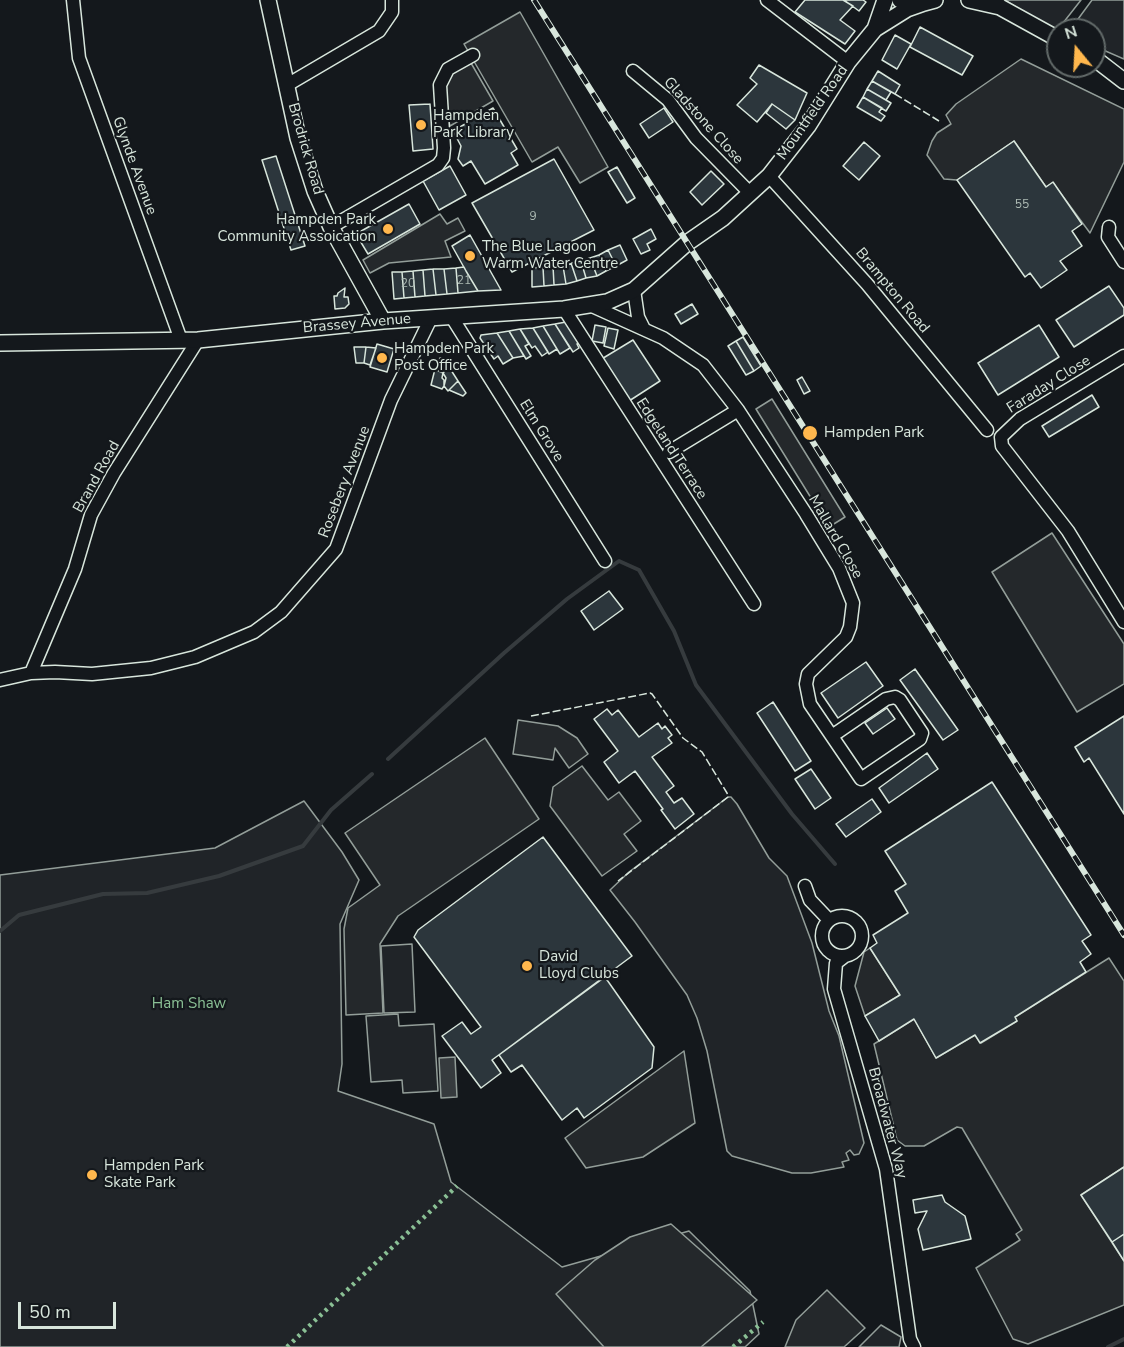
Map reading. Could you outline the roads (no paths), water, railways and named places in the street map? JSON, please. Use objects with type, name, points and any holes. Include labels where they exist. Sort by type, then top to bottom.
[{"type":"street","name":"Glynde Avenue","points":[[73,0],[79,58],[181,340]]},
{"type":"street","name":"Brodrick Road","points":[[268,0],[298,138],[315,191],[331,227],[383,321]]},
{"type":"street","points":[[287,85],[379,31],[392,12],[392,0]]},
{"type":"street","points":[[767,0],[848,62]]},
{"type":"street","name":"Mountfield Road","points":[[692,239],[723,218],[769,176],[808,126],[848,62],[875,28],[885,0]]},
{"type":"street","points":[[900,0],[911,3],[929,2]]},
{"type":"street","points":[[969,0],[997,3],[1046,32]]},
{"type":"street","name":"Mountfield Road","points":[[875,28],[907,9],[929,2]]},
{"type":"street","points":[[331,227],[438,165],[443,158],[444,148],[440,85],[442,77],[448,69],[473,55]]},
{"type":"street","points":[[1106,63],[1124,68]]},
{"type":"street","points":[[1106,67],[1124,81]]},
{"type":"street","name":"Gladstone Close","points":[[633,71],[668,100],[696,138],[750,193]]},
{"type":"street","name":"Brampton Road","points":[[769,176],[867,284],[987,430]]},
{"type":"street","points":[[1109,227],[1108,237],[1124,262]]},
{"type":"street","name":"Brassey Avenue","points":[[0,343],[198,340],[383,321],[592,306],[621,297],[634,290],[692,239]]},
{"type":"street","points":[[634,290],[638,317],[644,329]]},
{"type":"street","name":"Mallard Close","points":[[592,306],[663,339],[703,365],[738,410],[839,568],[853,603],[850,627],[846,637],[808,674],[806,684],[810,704],[861,779],[920,739],[922,733],[900,700],[895,697],[877,704],[832,736]]},
{"type":"street","name":"Edgeland Terrace","points":[[564,309],[754,604]]},
{"type":"street","name":"Elm Grove","points":[[451,316],[605,561]]},
{"type":"street","name":"Rosebery Avenue","points":[[3,682],[31,674],[55,672],[92,674],[151,668],[195,657],[254,632],[281,612],[336,549],[391,400],[432,318]]},
{"type":"street","name":"Brand Road","points":[[31,674],[75,569],[91,515],[114,473],[198,340]]},
{"type":"street","name":"Faraday Close","points":[[1124,356],[1020,419],[1001,437],[1002,446],[1068,531],[1124,622]]},
{"type":"street","points":[[669,452],[738,410]]},
{"type":"street","points":[[805,886],[810,900],[829,920],[822,931],[823,944],[832,953],[845,956]]},
{"type":"street","name":"Broadwater Way","points":[[829,920],[846,916],[852,918],[861,927],[860,945],[836,963],[834,989],[886,1169],[911,1344]]},
{"type":"waterway","points":[[388,759],[504,653],[567,599],[619,561],[639,570],[674,631],[696,685],[792,814],[835,864]]},
{"type":"waterway","points":[[0,931],[19,915],[103,894],[147,893],[219,876],[303,846],[331,810],[372,774]]},
{"type":"waterway","points":[[1108,1347],[1124,1339]]},
{"type":"railway","points":[[534,0],[1124,935]]},
{"type":"place","name":"Hampden Park Library","points":[[421,125]]},
{"type":"place","name":"Hampden Park Community Assoication","points":[[388,229]]},
{"type":"place","name":"The Blue Lagoon Warm Water Centre","points":[[470,256]]},
{"type":"place","name":"Hampden Park Post Office","points":[[382,358]]},
{"type":"place","name":"Hampden Park","points":[[810,433]]},
{"type":"place","name":"David Lloyd Clubs","points":[[527,966]]},
{"type":"place","name":"Hampden Park Skate Park","points":[[92,1175]]},
{"type":"park label","name":"Ham Shaw","points":[[189,1004]]}]
